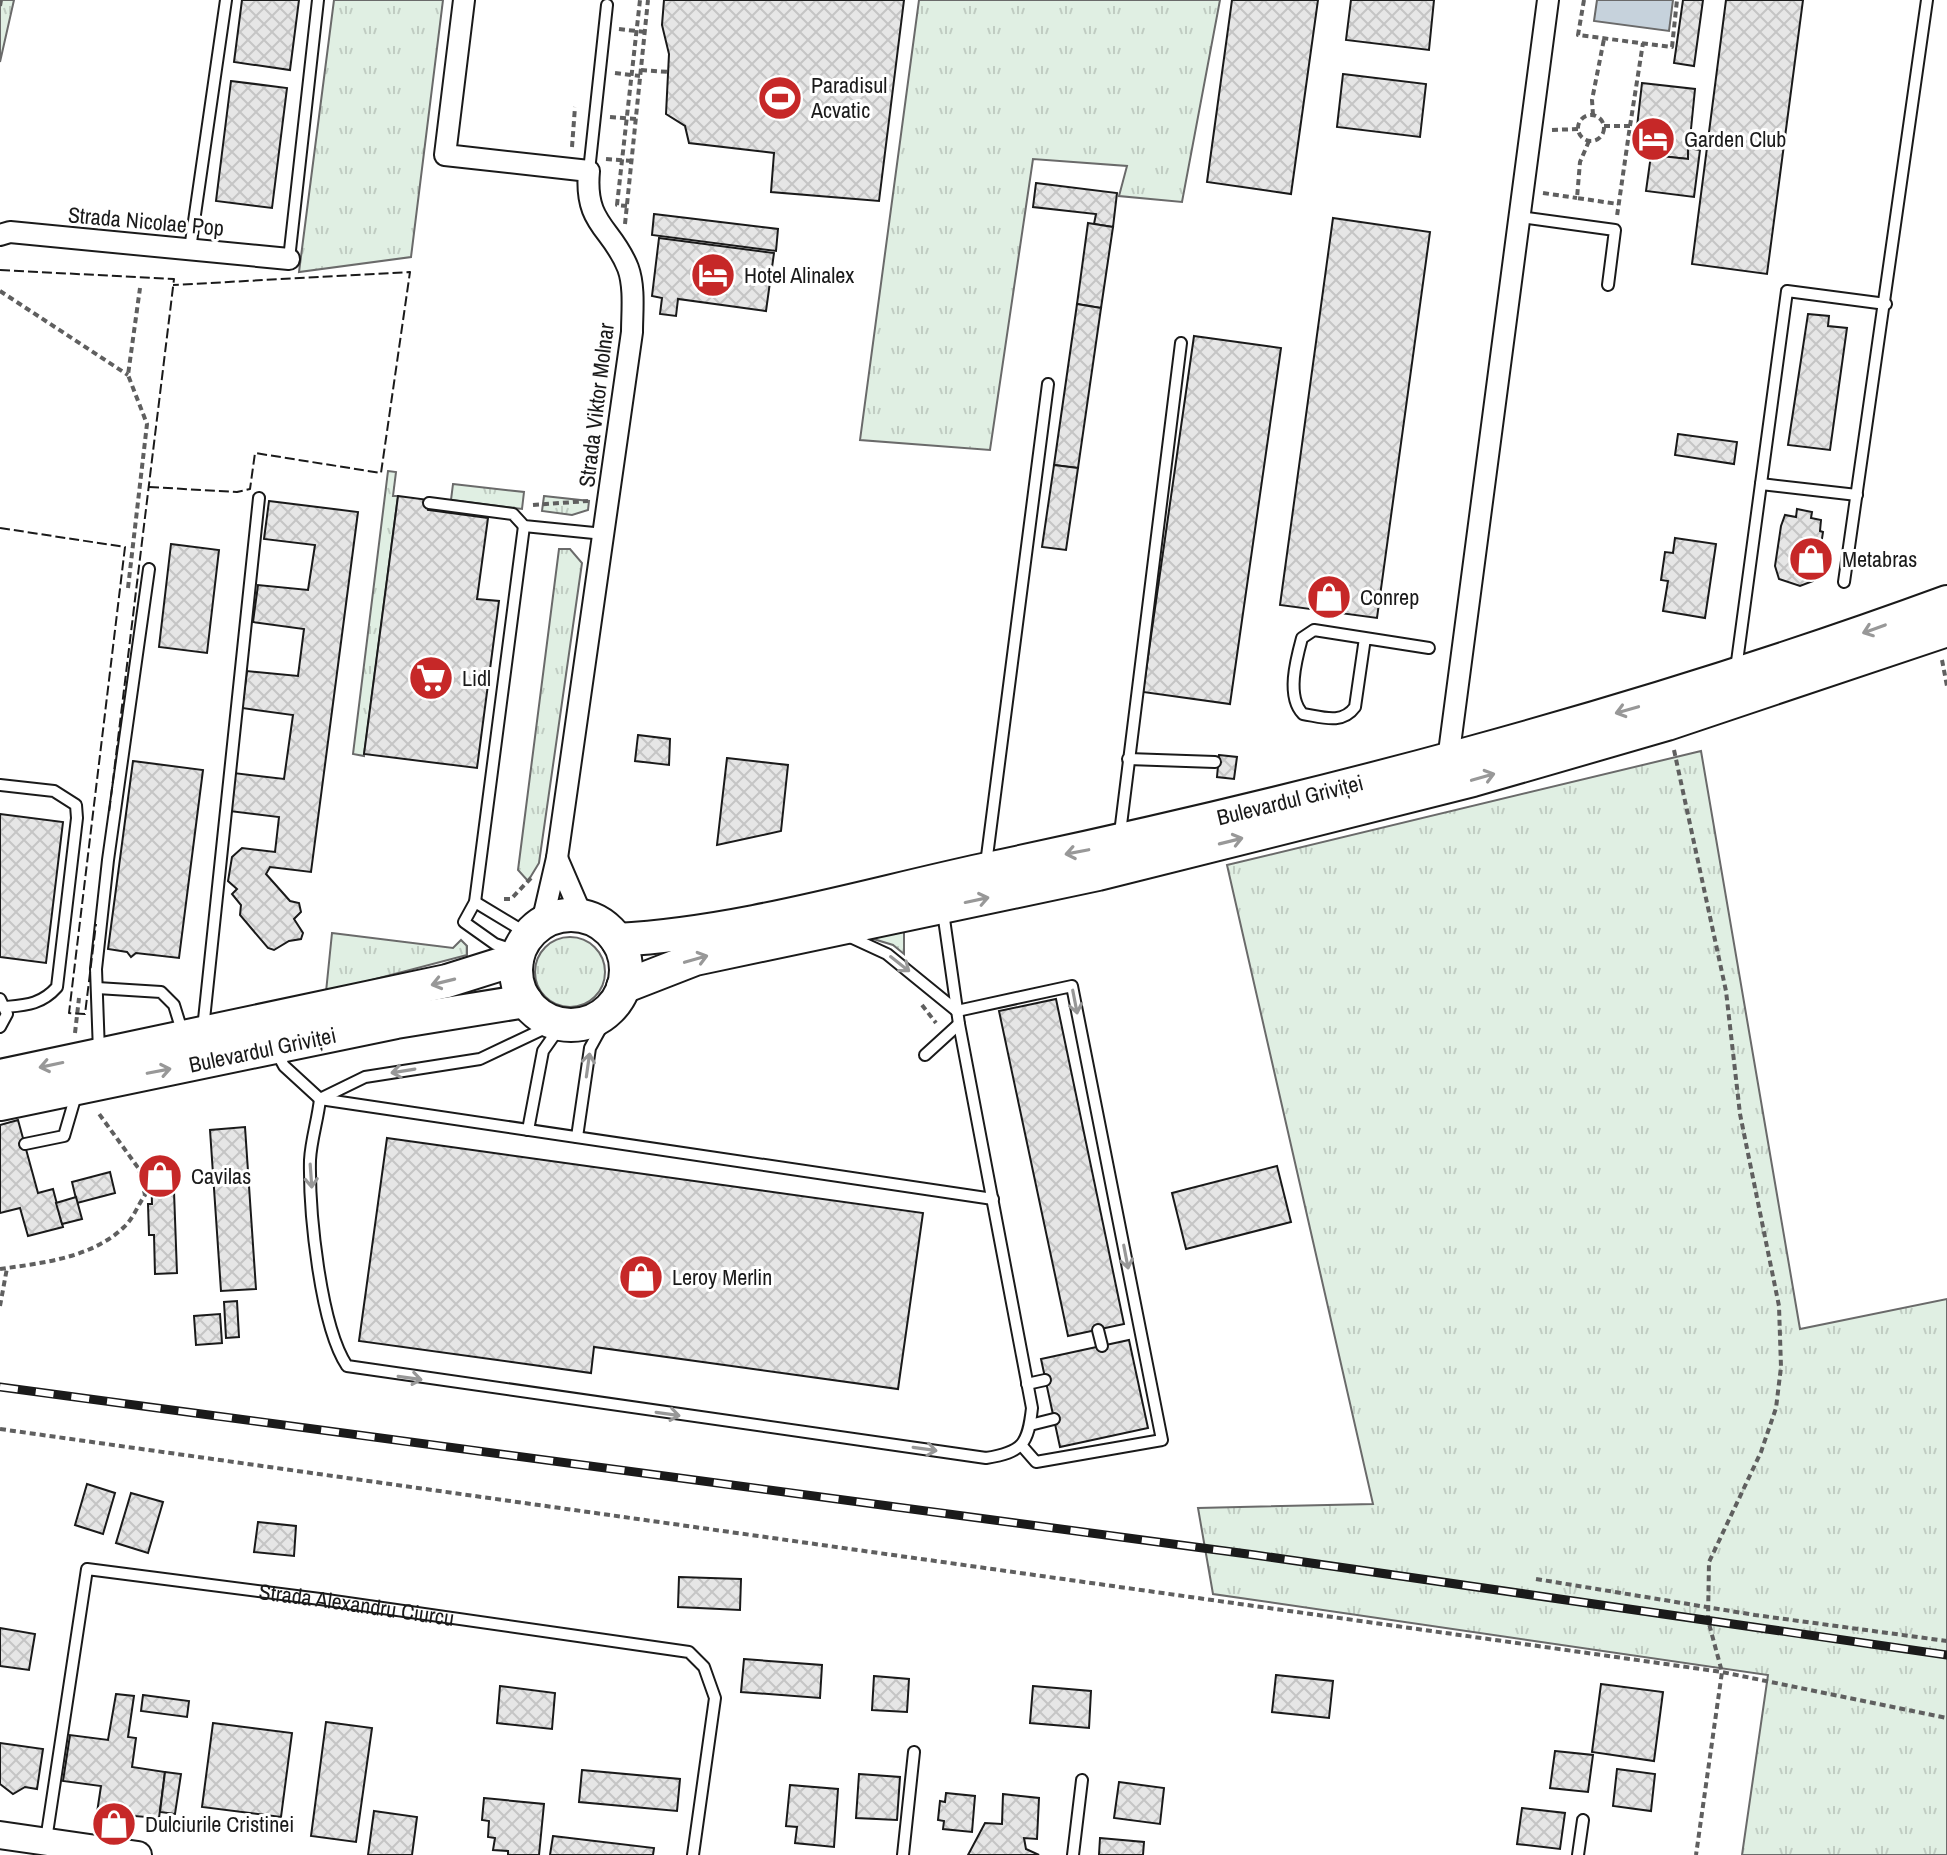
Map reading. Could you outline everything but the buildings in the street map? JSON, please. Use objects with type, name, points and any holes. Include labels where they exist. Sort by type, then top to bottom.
[{"type":"main road","name":"Bulevardul Griviței","points":[[617,940],[779,915],[1118,843],[1448,760],[1735,677],[1947,602]]},
{"type":"main road","name":"Bulevardul Griviței","points":[[620,993],[695,959],[1098,874],[1402,799],[1667,724],[1947,630]]},
{"type":"main road","points":[[568,915],[582,916],[602,924],[617,940],[625,968],[620,993],[599,1017],[587,1022],[559,1024],[542,1016],[526,1001],[517,981],[527,942],[568,915]]},
{"type":"main road","name":"Bulevardul Griviței","points":[[0,1081],[99,1054],[447,981],[527,942]]},
{"type":"main road","name":"Bulevardul Griviței","points":[[0,1081],[78,1087],[451,1011],[526,1001]]},
{"type":"street","points":[[464,0],[445,155],[579,170]]},
{"type":"street","points":[[1448,760],[1548,0]]},
{"type":"street","name":"Strada Viktor Molnar","points":[[527,942],[557,858],[595,533],[632,332],[629,269],[591,211],[579,170]]},
{"type":"street","name":"Strada Nicolae Pop","points":[[0,235],[10,232],[289,259]]},
{"type":"street","points":[[557,858],[582,916]]},
{"type":"street","points":[[0,1835],[36,1846],[138,1855]]},
{"type":"lane","points":[[187,249],[226,0]]},
{"type":"lane","points":[[289,259],[318,0]]},
{"type":"lane","points":[[1844,582],[1927,0]]},
{"type":"lane","points":[[579,170],[594,115],[607,5]]},
{"type":"lane","points":[[1520,217],[1615,230],[1608,285]]},
{"type":"lane","points":[[187,220],[187,249]]},
{"type":"lane","points":[[1735,677],[1787,291],[1886,304]]},
{"type":"lane","points":[[1118,843],[1181,343]]},
{"type":"lane","points":[[985,870],[1048,384]]},
{"type":"lane","points":[[1761,484],[1857,495]]},
{"type":"lane","points":[[193,1034],[259,498]]},
{"type":"lane","points":[[429,503],[513,514],[524,526],[595,533]]},
{"type":"lane","points":[[524,526],[475,899],[464,922],[495,944],[527,942]]},
{"type":"lane","points":[[99,1054],[97,988],[108,860],[149,569]]},
{"type":"lane","points":[[1365,638],[1355,707],[1349,715],[1341,720],[1303,714],[1294,701],[1302,638],[1314,630],[1429,648]]},
{"type":"lane","points":[[1128,759],[1215,762]]},
{"type":"lane","points":[[0,785],[65,795],[76,805],[77,818],[57,987],[48,998],[33,1004],[3,1003],[0,1027]]},
{"type":"lane","points":[[475,899],[527,942]]},
{"type":"lane","points":[[320,1099],[310,1159],[316,1228],[328,1325],[347,1366],[986,1458],[1008,1455],[1022,1446],[1032,1408],[959,1024],[942,908]]},
{"type":"lane","points":[[835,930],[887,954],[957,1011],[1027,1000],[1072,986],[1162,1440],[1036,1462],[1022,1446]]},
{"type":"lane","points":[[97,988],[161,992],[174,1005],[193,1034]]},
{"type":"lane","points":[[577,1137],[590,1048],[620,993]]},
{"type":"lane","points":[[320,1099],[365,1077],[480,1059],[559,1024]]},
{"type":"lane","points":[[528,1130],[543,1051],[559,1024]]},
{"type":"lane","points":[[925,1055],[959,1024]]},
{"type":"lane","points":[[274,1048],[284,1066],[320,1099],[993,1199]]},
{"type":"lane","points":[[25,1144],[64,1136],[78,1087]]},
{"type":"lane","points":[[1098,1330],[1102,1346]]},
{"type":"lane","points":[[1027,1384],[1045,1380]]},
{"type":"lane","points":[[1030,1425],[1054,1419]]},
{"type":"lane","name":"Strada Alexandru Ciurcu","points":[[36,1846],[87,1569],[689,1652],[704,1667],[715,1698],[693,1855]]},
{"type":"lane","points":[[903,1855],[914,1752]]},
{"type":"lane","points":[[1073,1855],[1082,1780]]},
{"type":"lane","points":[[1578,1855],[1583,1820]]},
{"type":"path","points":[[0,6],[1,0]]},
{"type":"path","points":[[627,206],[617,205],[640,0]]},
{"type":"path","points":[[622,258],[648,0]]},
{"type":"path","points":[[1584,0],[1578,35],[1672,47],[1677,0]]},
{"type":"path","points":[[604,27],[645,32]]},
{"type":"path","points":[[1604,38],[1592,100],[1593,115],[1604,126],[1630,126]]},
{"type":"path","points":[[1615,230],[1643,43]]},
{"type":"path","points":[[599,71],[631,75],[669,72]]},
{"type":"path","points":[[575,107],[579,170]]},
{"type":"path","points":[[594,115],[636,119]]},
{"type":"path","points":[[1578,129],[1583,116],[1593,115]]},
{"type":"path","points":[[1577,198],[1580,162],[1589,141],[1599,137],[1604,126]]},
{"type":"path","points":[[1578,129],[1589,141]]},
{"type":"path","points":[[1549,145],[1551,130],[1578,129]]},
{"type":"path","points":[[1544,189],[1543,194],[1619,204]]},
{"type":"path","points":[[0,291],[128,375],[140,288]]},
{"type":"path","points":[[533,505],[589,501],[595,533]]},
{"type":"path","points":[[1667,724],[1726,991],[1740,1114],[1779,1306],[1781,1367],[1776,1408],[1761,1452],[1709,1562],[1707,1607],[1722,1672],[1696,1855]]},
{"type":"path","points":[[475,899],[511,899],[533,876]]},
{"type":"path","points":[[916,998],[945,1035]]},
{"type":"path","points":[[0,1269],[66,1257],[96,1246],[125,1226],[145,1195],[139,1169],[78,1087]]},
{"type":"path","points":[[0,1306],[7,1268]]},
{"type":"path","points":[[0,1429],[1722,1672],[1947,1718]]},
{"type":"path","points":[[1536,1579],[1947,1641]]},
{"type":"green space","points":[[0,0],[14,0],[0,62]]},
{"type":"green space","points":[[334,0],[443,0],[411,257],[299,272]]},
{"type":"green space","points":[[919,0],[1220,0],[1182,202],[1119,196],[1127,166],[1033,159],[990,450],[860,440]]},
{"type":"green space","points":[[388,471],[396,472],[393,496],[398,496],[364,756],[353,754]]},
{"type":"green space","points":[[453,484],[524,492],[522,509],[451,500]]},
{"type":"green space","points":[[544,496],[589,501],[588,510],[572,515],[542,511]]},
{"type":"green space","points":[[559,549],[570,549],[582,563],[539,863],[528,881],[518,870]]},
{"type":"green space","points":[[1701,751],[1800,1329],[1947,1299],[1947,1855],[1742,1855],[1768,1675],[1213,1594],[1198,1508],[1373,1504],[1227,865]]},
{"type":"green space","points":[[904,928],[904,954],[893,945],[867,937]]},
{"type":"green space","points":[[332,933],[453,948],[461,940],[467,946],[467,955],[326,992]]},
{"type":"green space","points":[[570,937],[589,943],[599,953],[605,972],[599,991],[589,1001],[570,1007],[551,1001],[541,991],[535,972],[541,953],[551,943]]},
{"type":"shaded area","points":[[1597,0],[1673,0],[1669,31],[1594,21]]},
{"type":"railway","points":[[0,1387],[1255,1555],[1947,1655]]},
{"type":"fence","points":[[0,270],[174,279],[109,813]]},
{"type":"fence","points":[[149,487],[237,492],[250,489],[255,453],[381,473],[410,272],[173,285]]},
{"type":"fence","points":[[0,528],[125,547],[69,1013],[85,1014],[96,924]]},
{"type":"place","name":"Paradisul Acvatic","points":[[780,98]]},
{"type":"place","name":"Garden Club","points":[[1653,139]]},
{"type":"place","name":"Hotel Alinalex","points":[[713,275]]},
{"type":"place","name":"Metabras","points":[[1811,559]]},
{"type":"place","name":"Conrep","points":[[1329,597]]},
{"type":"place","name":"Lidl","points":[[431,678]]},
{"type":"place","name":"Cavilas","points":[[160,1176]]},
{"type":"place","name":"Leroy Merlin","points":[[641,1277]]},
{"type":"place","name":"Dulciurile Cristinei","points":[[114,1824]]}]
